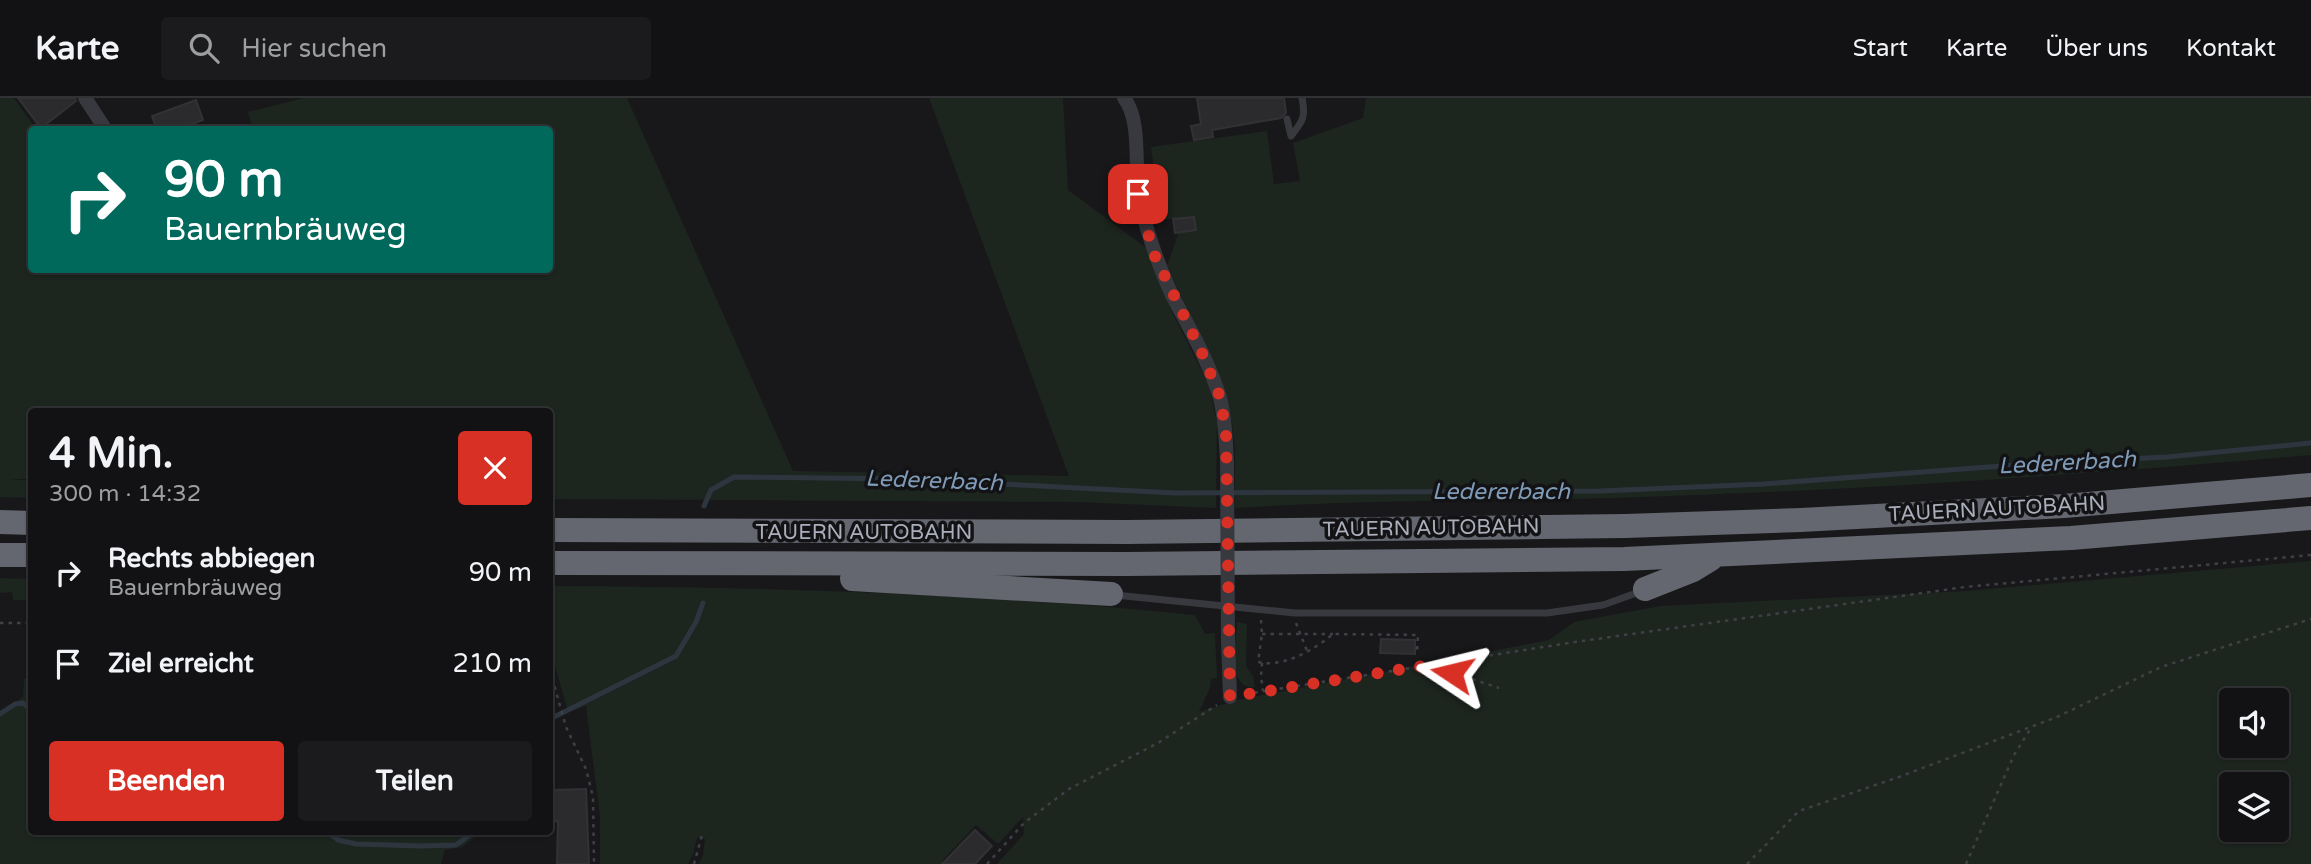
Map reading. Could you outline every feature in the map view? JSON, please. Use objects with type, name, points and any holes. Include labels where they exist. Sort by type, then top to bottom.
[{"type":"highway","name":"TAUERN AUTOBAHN","points":[[553,530],[1127,532],[1625,526],[2064,506],[2311,485]]},
{"type":"highway","name":"TAUERN AUTOBAHN","points":[[553,563],[1154,564],[1718,556],[2071,538],[2311,518]]},
{"type":"highway","points":[[0,522],[28,522]]},
{"type":"highway","points":[[0,555],[28,556]]},
{"type":"highway","points":[[1645,589],[1693,570],[1718,556]]},
{"type":"highway","points":[[766,564],[832,578],[1111,594]]},
{"type":"street","points":[[85,98],[103,126]]},
{"type":"street","points":[[1129,99],[1138,194],[1149,237],[1171,293],[1202,353],[1220,397],[1226,433],[1227,462],[1230,697]]},
{"type":"lane","points":[[1287,119],[1292,136],[1303,122],[1302,98]]},
{"type":"lane","points":[[0,515],[28,521]]},
{"type":"lane","points":[[0,562],[28,557]]},
{"type":"lane","points":[[1111,594],[1295,613],[1547,613],[1603,605],[1645,589]]},
{"type":"path","points":[[987,864],[1024,823],[1069,789],[1158,743],[1230,697],[1429,665],[1965,587],[2311,555]]},
{"type":"path","points":[[1260,610],[1262,634],[1258,662],[1286,660],[1318,647],[1333,634]]},
{"type":"path","points":[[1295,613],[1307,651]]},
{"type":"path","points":[[1747,864],[1799,811],[1899,777],[2032,726],[2161,667],[2311,619]]},
{"type":"path","points":[[0,623],[28,623]]},
{"type":"path","points":[[1262,634],[1418,635],[1417,652]]},
{"type":"path","points":[[1262,663],[1263,691]]},
{"type":"path","points":[[1429,665],[1499,688]]},
{"type":"path","points":[[553,681],[566,727],[586,769],[593,797],[594,864]]},
{"type":"path","points":[[1966,864],[2014,755],[2032,726]]},
{"type":"path","points":[[694,864],[702,835]]},
{"type":"shaded area","points":[[0,98],[14,98],[34,126],[28,126],[28,273],[553,273],[553,126],[252,126],[248,112],[304,98],[627,98],[793,471],[1069,476],[929,98],[1063,98],[1068,190],[1148,249],[1172,312],[1209,385],[1217,423],[1216,508],[1078,502],[553,499],[553,408],[28,408],[28,479],[10,479],[28,481],[28,498],[0,497]]},
{"type":"shaded area","points":[[1366,98],[2311,98],[2311,455],[1876,487],[1614,498],[1330,503],[1235,508],[1232,423],[1222,383],[1167,266],[1184,217],[1161,220],[1151,147],[1267,131],[1274,184],[1300,181],[1293,143],[1363,118]]},
{"type":"shaded area","points":[[2311,561],[2311,864],[997,864],[1024,834],[1023,817],[998,844],[976,825],[942,861],[944,864],[699,864],[705,839],[697,838],[688,864],[600,864],[600,816],[586,706],[568,712],[553,659],[553,586],[953,596],[1114,607],[1195,615],[1205,634],[1215,633],[1217,678],[1211,679],[1210,688],[1199,712],[1237,700],[1549,640],[1574,622],[1660,606],[1966,591]]},
{"type":"shaded area","points":[[0,578],[28,579],[28,600],[13,600],[12,592],[0,593]]},
{"type":"shaded area","points":[[1237,622],[1247,624],[1246,666],[1253,676],[1255,687],[1246,686],[1236,672]]},
{"type":"shaded area","points":[[24,679],[28,679],[28,835],[477,835],[462,847],[445,850],[441,864],[0,864],[0,713],[23,697]]},
{"type":"building","points":[[18,98],[75,98],[76,101],[44,126],[39,126]]},
{"type":"building","points":[[1197,98],[1284,98],[1286,113],[1281,118],[1212,130],[1213,137],[1194,140],[1191,126],[1201,124]]},
{"type":"building","points":[[196,100],[203,120],[187,126],[156,126],[152,116]]},
{"type":"building","points":[[1194,217],[1196,230],[1175,233],[1173,219]]},
{"type":"building","points":[[1381,639],[1415,640],[1415,654],[1380,653]]},
{"type":"building","points":[[586,789],[589,864],[557,864],[558,821],[553,822],[553,790]]},
{"type":"building","points":[[975,830],[992,846],[975,864],[942,864]]},
{"type":"waterway","name":"Ledererbach","points":[[704,506],[711,490],[734,477],[908,479],[1175,493],[1600,491],[1763,484],[2029,464],[2167,457],[2311,443]]},
{"type":"waterway","name":"Ledererbach","points":[[553,718],[676,656],[696,622],[703,603]]},
{"type":"waterway","name":"Ledererbach","points":[[0,714],[15,704],[23,703],[28,707]]},
{"type":"waterway","name":"Ledererbach","points":[[331,835],[338,840],[356,844],[421,846],[456,845],[470,835]]},
{"type":"route","points":[[1138,194],[1153,252],[1202,353],[1220,397],[1226,433],[1230,697],[1429,665],[1452,673]]}]
